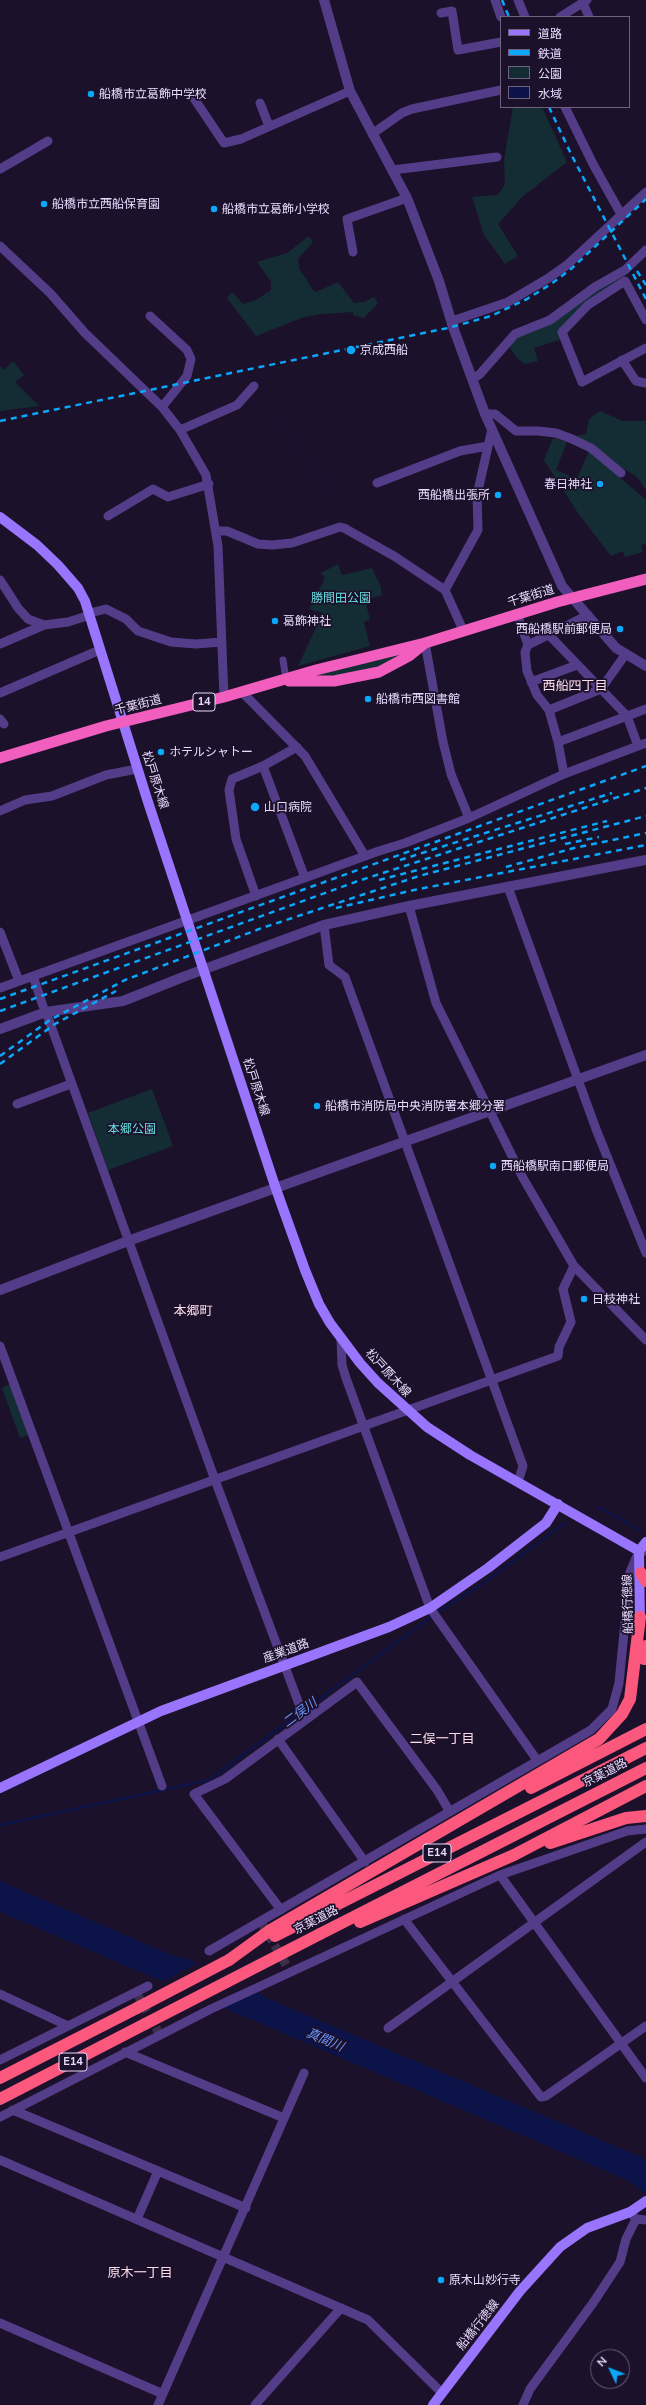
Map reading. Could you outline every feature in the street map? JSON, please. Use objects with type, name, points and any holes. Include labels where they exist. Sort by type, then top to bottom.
[{"type":"highway","name":"千葉街道","points":[[0,758],[123,722],[242,692],[285,677],[425,643],[462,630],[572,598],[646,579]]},
{"type":"highway","name":"千葉街道","points":[[285,677],[334,681],[379,672],[409,656],[425,643]]},
{"type":"highway","points":[[229,1960],[269,1931],[599,1739],[612,1727],[622,1714],[630,1699],[640,1617]]},
{"type":"highway","points":[[645,1664],[646,1646]]},
{"type":"highway","points":[[412,1848],[646,1728]]},
{"type":"highway","name":"京葉道路","points":[[0,2078],[646,1748]]},
{"type":"highway","name":"京葉道路","points":[[0,2099],[646,1768]]},
{"type":"highway","points":[[320,1934],[357,1923],[514,1855],[646,1786]]},
{"type":"highway","points":[[514,1855],[626,1818],[646,1816]]},
{"type":"main road","name":"松戸原木線","points":[[0,517],[37,545],[58,565],[78,588],[90,614],[187,921],[276,1190],[319,1304],[341,1339],[378,1383],[405,1409],[449,1442],[642,1551]]},
{"type":"main road","name":"産業道路","points":[[0,1788],[137,1722],[196,1697],[389,1627],[430,1608],[488,1568],[546,1523],[558,1504]]},
{"type":"main road","points":[[642,1551],[646,1542]]},
{"type":"main road","name":"船橋行徳線","points":[[642,1551],[643,1577],[640,1617],[645,1664]]},
{"type":"main road","name":"船橋行徳線","points":[[433,2405],[520,2291],[560,2247],[587,2228],[633,2216],[646,2201]]},
{"type":"street","points":[[324,0],[350,91],[407,198],[440,282],[452,322],[485,414],[562,586],[625,655],[646,666]]},
{"type":"street","points":[[495,0],[501,16]]},
{"type":"street","points":[[518,0],[525,16]]},
{"type":"street","points":[[562,16],[585,2],[589,16]]},
{"type":"street","points":[[441,13],[452,11],[458,50],[500,42]]},
{"type":"street","points":[[372,134],[402,113],[412,109],[500,90]]},
{"type":"street","points":[[190,94],[224,143],[241,139],[350,91]]},
{"type":"street","points":[[260,103],[269,126]]},
{"type":"street","points":[[565,108],[593,164],[622,216]]},
{"type":"street","points":[[0,169],[48,141]]},
{"type":"street","points":[[393,170],[497,157]]},
{"type":"street","points":[[452,322],[490,310],[524,294],[567,265],[622,216],[646,192]]},
{"type":"street","points":[[353,252],[348,219],[407,198]]},
{"type":"street","points":[[0,246],[50,293],[85,333],[162,407],[180,430],[200,464],[209,484],[217,531],[224,697]]},
{"type":"street","points":[[473,379],[480,374],[515,334],[550,320],[595,287],[625,270],[646,250]]},
{"type":"street","points":[[646,320],[625,281],[588,305],[562,332],[582,382],[646,348]]},
{"type":"street","points":[[150,316],[187,350],[191,359],[187,376],[162,407]]},
{"type":"street","points":[[622,360],[636,381],[646,383]]},
{"type":"street","points":[[180,430],[236,405],[254,386]]},
{"type":"street","points":[[485,414],[495,414],[516,431],[550,432],[572,439],[591,448],[622,473]]},
{"type":"street","points":[[445,590],[478,530],[477,495],[492,429]]},
{"type":"street","points":[[377,483],[460,452],[488,446]]},
{"type":"street","points":[[108,516],[153,489],[168,497],[209,484]]},
{"type":"street","points":[[217,531],[227,531],[258,544],[272,545],[292,543],[340,527],[344,528],[394,556],[445,590],[462,630]]},
{"type":"street","points":[[0,580],[18,608],[28,619],[44,626]]},
{"type":"street","points":[[0,644],[44,626],[68,622],[106,609],[126,619],[138,631],[171,642],[196,644],[221,642]]},
{"type":"street","points":[[517,614],[528,645],[524,660],[536,695],[549,710],[558,742],[564,774]]},
{"type":"street","points":[[528,645],[588,615]]},
{"type":"street","points":[[0,988],[365,856],[405,843],[468,818],[564,774],[642,744],[627,716],[549,635]]},
{"type":"street","points":[[425,643],[442,742],[450,774],[468,818]]},
{"type":"street","points":[[0,693],[95,652]]},
{"type":"street","points":[[549,710],[601,689],[625,655]]},
{"type":"street","points":[[283,660],[285,677]]},
{"type":"street","points":[[531,682],[577,665]]},
{"type":"street","points":[[242,692],[305,756],[365,856]]},
{"type":"street","points":[[558,742],[646,710]]},
{"type":"street","points":[[256,896],[236,839],[229,790],[232,779],[263,766],[297,747]]},
{"type":"street","points":[[263,766],[305,878]]},
{"type":"street","points":[[0,811],[25,800],[52,796],[106,775],[138,769]]},
{"type":"street","points":[[0,1029],[45,1009],[123,1001],[204,969],[324,926],[409,906],[646,860]]},
{"type":"street","points":[[508,887],[579,1080],[646,1253]]},
{"type":"street","points":[[409,906],[436,1003],[489,1113],[574,1266],[646,1340]]},
{"type":"street","points":[[324,926],[329,965],[345,977],[524,1466],[518,1482]]},
{"type":"street","points":[[0,932],[19,981]]},
{"type":"street","points":[[33,976],[215,1480],[305,1720]]},
{"type":"street","points":[[0,1290],[128,1241],[276,1190],[646,1055]]},
{"type":"street","points":[[17,1104],[68,1085]]},
{"type":"street","points":[[0,1557],[215,1480],[405,1409],[558,1356],[559,1347],[571,1322],[563,1289],[574,1266]]},
{"type":"street","points":[[341,1339],[344,1371],[430,1608],[537,1760]]},
{"type":"street","points":[[0,1346],[137,1722],[162,1786]]},
{"type":"street","points":[[209,1951],[591,1730],[612,1708],[619,1683],[630,1572],[642,1551]]},
{"type":"street","points":[[281,1910],[194,1794],[225,1779],[357,1682],[437,1790],[450,1812]]},
{"type":"street","points":[[278,1739],[364,1862]]},
{"type":"street","points":[[1,2118],[13,2110],[211,2009],[265,1986],[404,1919],[500,1875],[627,1831],[638,1828],[646,1829]]},
{"type":"street","points":[[388,2028],[646,1842]]},
{"type":"street","points":[[500,1875],[533,1923],[646,2078]]},
{"type":"street","points":[[404,1919],[540,2097],[546,2096],[646,2026]]},
{"type":"street","points":[[0,2060],[66,2025],[148,1986]]},
{"type":"street","points":[[0,1994],[66,2025]]},
{"type":"street","points":[[125,2052],[284,2118]]},
{"type":"street","points":[[158,2405],[246,2208],[304,2073]]},
{"type":"street","points":[[13,2110],[246,2208]]},
{"type":"street","points":[[0,2160],[368,2320],[442,2393]]},
{"type":"street","points":[[136,2219],[158,2171]]},
{"type":"street","points":[[524,2405],[530,2389],[593,2303],[620,2262],[633,2216],[646,2220]]},
{"type":"street","points":[[255,2405],[341,2308]]},
{"type":"street","points":[[0,2323],[163,2394]]},
{"type":"green space","points":[[513,108],[542,108],[567,162],[522,197],[498,224],[518,256],[505,264],[484,235],[472,197],[498,195],[505,184],[504,160]]},
{"type":"green space","points":[[309,236],[313,242],[298,259],[299,268],[313,290],[316,292],[338,282],[354,303],[364,302],[374,297],[378,303],[364,318],[353,315],[353,312],[304,317],[256,336],[227,298],[232,292],[243,304],[256,300],[271,290],[271,282],[257,262],[287,253]]},
{"type":"green space","points":[[623,274],[625,279],[586,304],[562,339],[534,348],[538,361],[525,364],[516,357],[508,345],[509,343]]},
{"type":"green space","points":[[13,361],[24,375],[15,382],[39,406],[0,411],[0,366],[4,370]]},
{"type":"green space","points":[[600,411],[623,421],[646,421],[646,490],[637,477],[571,437],[586,434],[589,419]]},
{"type":"green space","points":[[553,438],[567,442],[556,470],[577,479],[589,451],[646,500],[646,544],[641,545],[643,552],[625,557],[623,551],[611,556],[578,513],[544,460]]},
{"type":"green space","name":"勝間田公園","points":[[338,564],[342,575],[372,568],[381,587],[382,595],[365,600],[370,619],[364,622],[370,646],[298,666],[323,613],[309,609],[325,578],[321,573]]},
{"type":"green space","points":[[399,654],[400,656],[377,667],[348,674],[318,677],[319,674]]},
{"type":"green space","name":"本郷公園","points":[[152,1089],[173,1146],[108,1170],[88,1113]]},
{"type":"green space","points":[[10,1384],[29,1435],[20,1438],[2,1388]]},
{"type":"water","points":[[259,389],[332,494],[331,494]]},
{"type":"water","name":"真間川","points":[[0,1881],[176,1957],[183,1957],[258,1991],[262,1996],[641,2157],[646,2161],[646,2194],[627,2180],[0,1912]]},
{"type":"pier","points":[[200,1962],[251,1985],[212,2005],[160,1983]]},
{"type":"waterway","name":"二俣川","points":[[598,1507],[640,1530]]},
{"type":"waterway","name":"二俣川","points":[[437,1613],[485,1582],[565,1523]]},
{"type":"waterway","name":"二俣川","points":[[304,1710],[433,1616]]},
{"type":"waterway","name":"二俣川","points":[[0,1825],[209,1780],[300,1713]]},
{"type":"tunnel","points":[[261,1922],[291,1973]]},
{"type":"tunnel","points":[[136,1992],[160,2035]]},
{"type":"railway","points":[[502,0],[509,16]]},
{"type":"railway","points":[[549,108],[571,154],[646,299]]},
{"type":"railway","points":[[0,421],[448,328],[491,316],[527,299],[571,269],[646,199]]},
{"type":"railway","points":[[637,271],[646,285]]},
{"type":"railway","points":[[0,999],[646,766]]},
{"type":"railway","points":[[0,1011],[358,881],[646,788]]},
{"type":"railway","points":[[400,860],[612,793]]},
{"type":"railway","points":[[0,1056],[50,1020],[125,980],[262,928],[419,876],[646,816]]},
{"type":"railway","points":[[379,880],[607,821]]},
{"type":"railway","points":[[506,867],[574,848],[646,833]]},
{"type":"railway","points":[[565,844],[599,837]]},
{"type":"railway","points":[[336,908],[414,890],[646,845]]},
{"type":"railway","points":[[0,1064],[55,1024],[116,991]]},
{"type":"place","name":"船橋市立葛飾中学校","points":[[91,94]]},
{"type":"place","name":"船橋市立西船保育園","points":[[44,204]]},
{"type":"place","name":"船橋市立葛飾小学校","points":[[214,209]]},
{"type":"place","name":"京成西船","points":[[351,350]]},
{"type":"place","name":"春日神社","points":[[600,484]]},
{"type":"place","name":"西船橋出張所","points":[[498,495]]},
{"type":"place","name":"葛飾神社","points":[[275,621]]},
{"type":"place","name":"西船橋駅前郵便局","points":[[620,629]]},
{"type":"place","name":"船橋市西図書館","points":[[368,699]]},
{"type":"place","name":"ホテルシャトー","points":[[161,752]]},
{"type":"place","name":"山口病院","points":[[255,807]]},
{"type":"place","name":"船橋市消防局中央消防署本郷分署","points":[[317,1106]]},
{"type":"place","name":"西船橋駅南口郵便局","points":[[493,1166]]},
{"type":"place","name":"日枝神社","points":[[584,1299]]},
{"type":"place","name":"原木山妙行寺","points":[[441,2280]]},
{"type":"district","name":"西船四丁目","points":[[575,686]]},
{"type":"district","name":"本郷町","points":[[193,1311]]},
{"type":"district","name":"二俣一丁目","points":[[442,1739]]},
{"type":"district","name":"原木一丁目","points":[[140,2273]]}]
